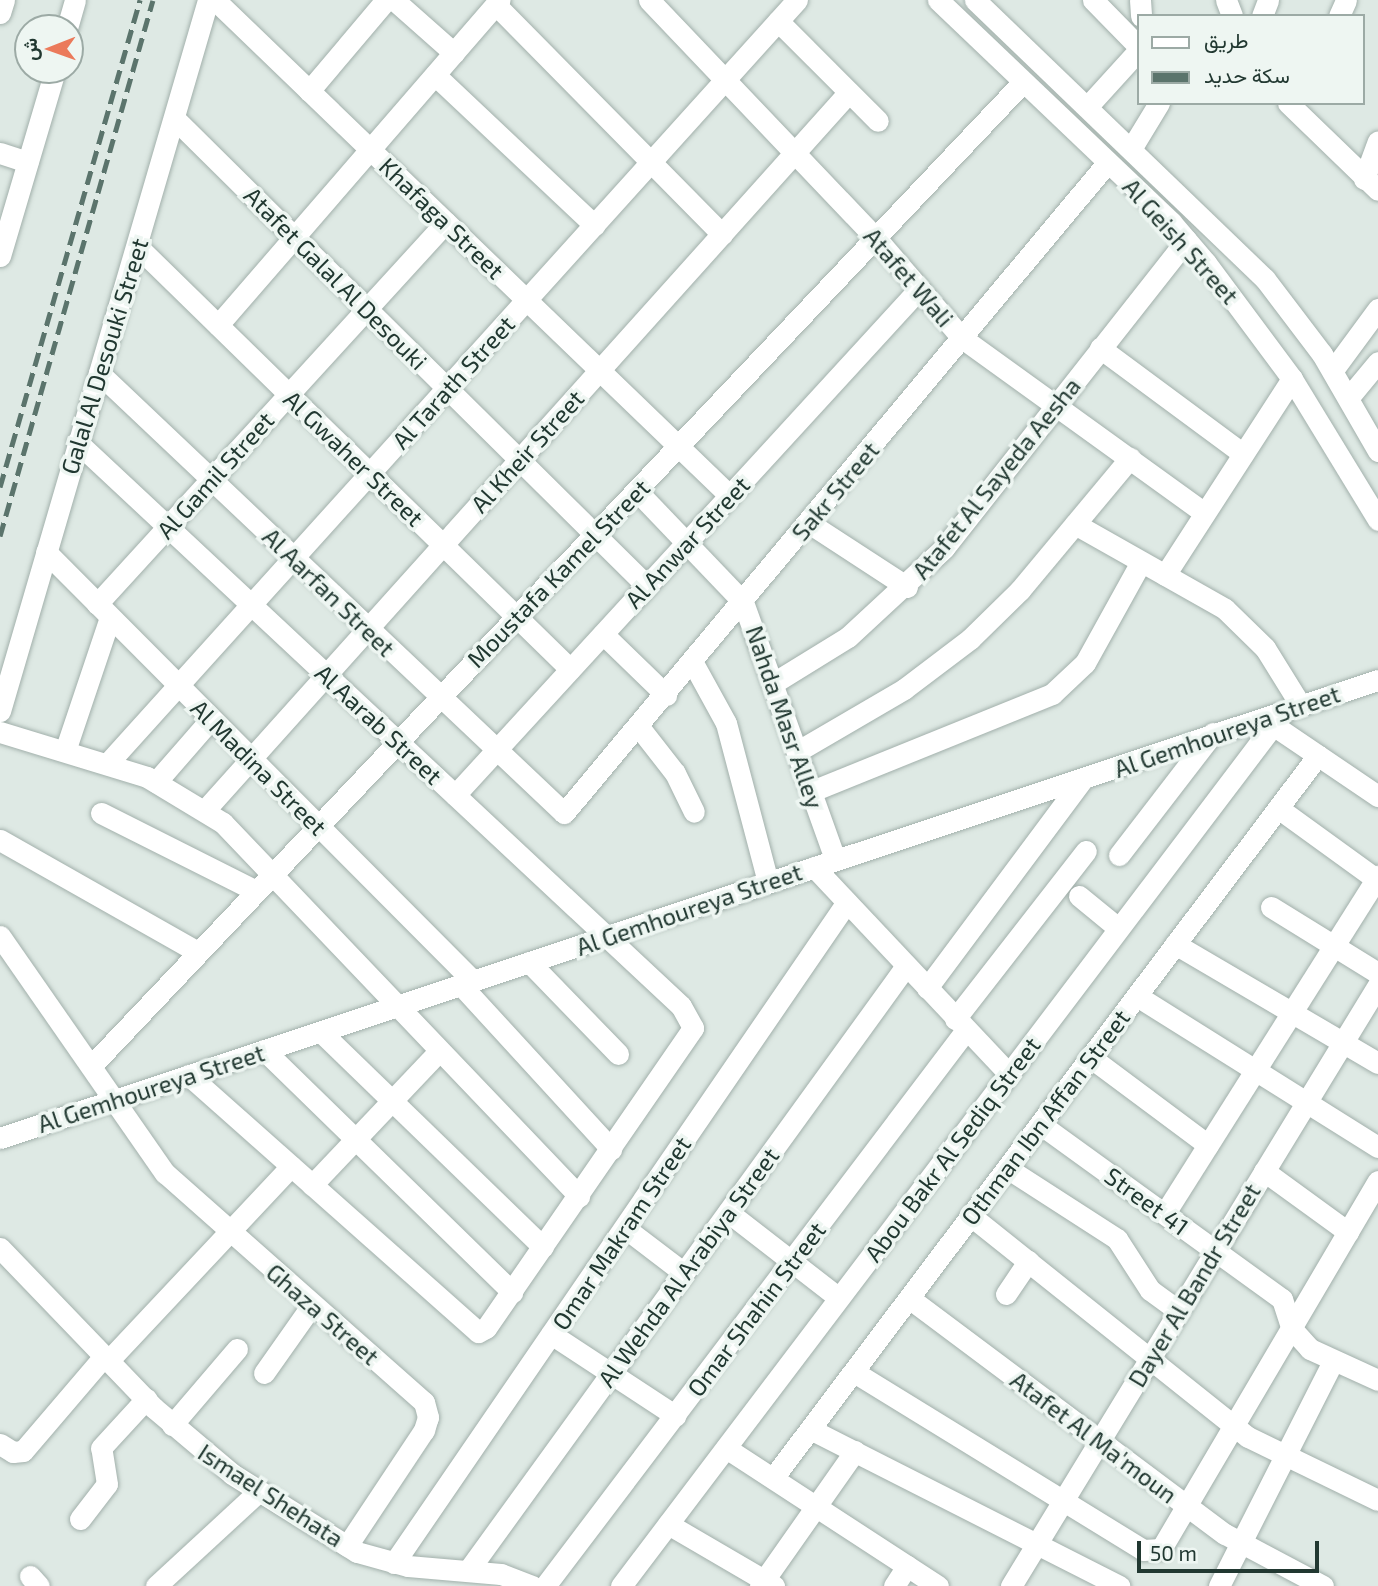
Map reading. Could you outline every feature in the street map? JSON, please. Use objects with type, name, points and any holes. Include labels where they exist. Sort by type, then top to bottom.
[{"type":"street","points":[[0,13],[4,0]]},
{"type":"street","name":"Galal Al Desouki Street","points":[[0,711],[138,247],[208,0]]},
{"type":"street","name":"Khafaga Street","points":[[215,0],[730,495]]},
{"type":"street","points":[[309,91],[386,0]]},
{"type":"street","points":[[394,0],[454,54]]},
{"type":"street","name":"Atafet Wali","points":[[649,0],[876,238],[962,338],[1205,513]]},
{"type":"street","name":"Al Tarath Street","points":[[108,763],[797,0]]},
{"type":"street","name":"Al Geish Street","points":[[937,0],[1186,240],[1292,379],[1378,520]]},
{"type":"street","name":"Al Geish Street","points":[[975,0],[1265,279],[1333,370],[1378,451]]},
{"type":"street","points":[[1093,0],[1136,46]]},
{"type":"street","points":[[218,325],[498,3],[722,234]]},
{"type":"street","points":[[778,22],[878,121]]},
{"type":"street","points":[[1070,126],[1136,50]]},
{"type":"street","points":[[436,75],[594,225]]},
{"type":"street","name":"Moustafa Kamel Street","points":[[93,1064],[1023,82]]},
{"type":"street","points":[[0,257],[51,84]]},
{"type":"street","name":"Al Kheir Street","points":[[205,810],[849,92]]},
{"type":"street","points":[[1131,149],[1158,105]]},
{"type":"street","points":[[1297,108],[1371,185]]},
{"type":"street","name":"Atafet Galal Al Desouki","points":[[174,118],[647,586]]},
{"type":"street","points":[[1371,185],[1378,141]]},
{"type":"street","points":[[0,153],[28,162]]},
{"type":"street","name":"Sakr Street","points":[[558,812],[570,811],[1108,162]]},
{"type":"street","name":"Al Gamil Street","points":[[65,751],[104,610],[168,527],[446,222]]},
{"type":"street","name":"Atafet Al Sayeda Aesha","points":[[775,682],[848,637],[907,587],[1186,240]]},
{"type":"street","name":"Al Gwaher Street","points":[[138,247],[570,669]]},
{"type":"street","name":"Al Anwar Street","points":[[455,795],[919,289]]},
{"type":"street","points":[[1333,370],[1378,309]]},
{"type":"street","points":[[1100,348],[1243,454]]},
{"type":"street","points":[[1349,397],[1376,368]]},
{"type":"street","name":"Al Aarfan Street","points":[[99,373],[558,812]]},
{"type":"street","points":[[1165,575],[1292,379]]},
{"type":"street","name":"Al Aarab Street","points":[[78,442],[690,1016],[690,1037],[611,1149]]},
{"type":"street","points":[[799,751],[904,688],[970,639],[1075,524],[1130,458]]},
{"type":"street","name":"Nahda Masr Alley","points":[[637,491],[743,602],[775,682],[835,859]]},
{"type":"street","points":[[808,523],[907,587]]},
{"type":"street","points":[[1075,524],[1165,575],[1246,627],[1281,670],[1286,714],[1318,755],[1378,796]]},
{"type":"street","name":"Al Madina Street","points":[[46,552],[318,826],[466,983],[611,1149]]},
{"type":"street","points":[[812,791],[1052,694],[1085,663],[1141,562]]},
{"type":"street","points":[[603,634],[666,695]]},
{"type":"street","points":[[693,663],[726,723],[768,882]]},
{"type":"street","name":"Al Gemhoureya Street","points":[[0,1138],[835,859],[1082,780],[1213,733],[1286,714],[1378,680]]},
{"type":"street","name":"Abou Bakr Al Sediq Street","points":[[621,1586],[1118,928],[1286,714]]},
{"type":"street","points":[[156,782],[211,719]]},
{"type":"street","points":[[639,727],[675,773],[694,812]]},
{"type":"street","points":[[0,732],[108,763],[156,782],[205,810],[274,873],[394,1007],[579,1196]]},
{"type":"street","points":[[1119,855],[1213,733]]},
{"type":"street","name":"Othman Ibn Affan Street","points":[[773,1479],[1318,755]]},
{"type":"street","points":[[927,988],[1082,780]]},
{"type":"street","points":[[1165,1213],[1377,878],[1278,808]]},
{"type":"street","points":[[101,813],[257,891]]},
{"type":"street","points":[[0,840],[198,952]]},
{"type":"street","name":"Omar Shahin Street","points":[[545,1586],[792,1261],[1086,851]]},
{"type":"street","points":[[814,867],[1009,1074]]},
{"type":"street","points":[[1079,896],[1118,928]]},
{"type":"street","name":"Omar Makram Street","points":[[394,1563],[847,902]]},
{"type":"street","points":[[1271,907],[1378,973]]},
{"type":"street","name":"Ghaza Street","points":[[0,936],[93,1064],[114,1100],[165,1172],[427,1410],[424,1430],[347,1545]]},
{"type":"street","points":[[1175,944],[1378,1063]]},
{"type":"street","points":[[529,962],[618,1054]]},
{"type":"street","name":"Al Wehda Al Arabiya Street","points":[[470,1568],[906,966]]},
{"type":"street","name":"Dayer Al Bandr Street","points":[[1011,1586],[1378,985]]},
{"type":"street","points":[[1136,996],[1378,1147]]},
{"type":"street","points":[[321,1032],[542,1247]]},
{"type":"street","points":[[264,1050],[512,1292]]},
{"type":"street","points":[[312,1185],[438,1052]]},
{"type":"street","points":[[1090,1057],[1208,1145]]},
{"type":"street","points":[[189,1075],[473,1331],[486,1328],[611,1149]]},
{"type":"street","name":"Street 41","points":[[1040,1124],[1282,1298],[1292,1329],[1310,1349],[1378,1380]]},
{"type":"street","points":[[0,1444],[13,1452],[23,1451],[107,1358],[291,1166]]},
{"type":"street","points":[[1007,1168],[1117,1239],[1150,1290],[1179,1311]]},
{"type":"street","points":[[1264,1171],[1348,1232]]},
{"type":"street","points":[[854,1372],[1143,1550],[1167,1545],[1378,1181]]},
{"type":"street","points":[[728,1212],[839,1298]]},
{"type":"street","points":[[971,1216],[1236,1426],[1284,1457],[1378,1500]]},
{"type":"street","points":[[625,1227],[684,1273]]},
{"type":"street","name":"Ismael Shehata","points":[[0,1248],[172,1424],[259,1491],[347,1545],[394,1563],[470,1568],[533,1586]]},
{"type":"street","points":[[1006,1294],[1028,1261]]},
{"type":"street","name":"Atafet Al Ma'moun","points":[[909,1298],[1240,1544],[1322,1586]]},
{"type":"street","points":[[264,1373],[312,1305]]},
{"type":"street","points":[[551,1334],[676,1416]]},
{"type":"street","points":[[172,1424],[237,1349]]},
{"type":"street","points":[[1219,1586],[1333,1361]]},
{"type":"street","points":[[80,1519],[107,1483],[102,1448],[146,1399]]},
{"type":"street","points":[[810,1429],[1119,1586]]},
{"type":"street","points":[[726,1448],[938,1586]]},
{"type":"street","points":[[668,1524],[766,1584],[855,1451]]},
{"type":"street","points":[[156,1586],[259,1491]]},
{"type":"street","points":[[894,1586],[907,1566]]},
{"type":"railway","points":[[0,487],[140,0]]},
{"type":"railway","points":[[0,536],[153,0]]}]
